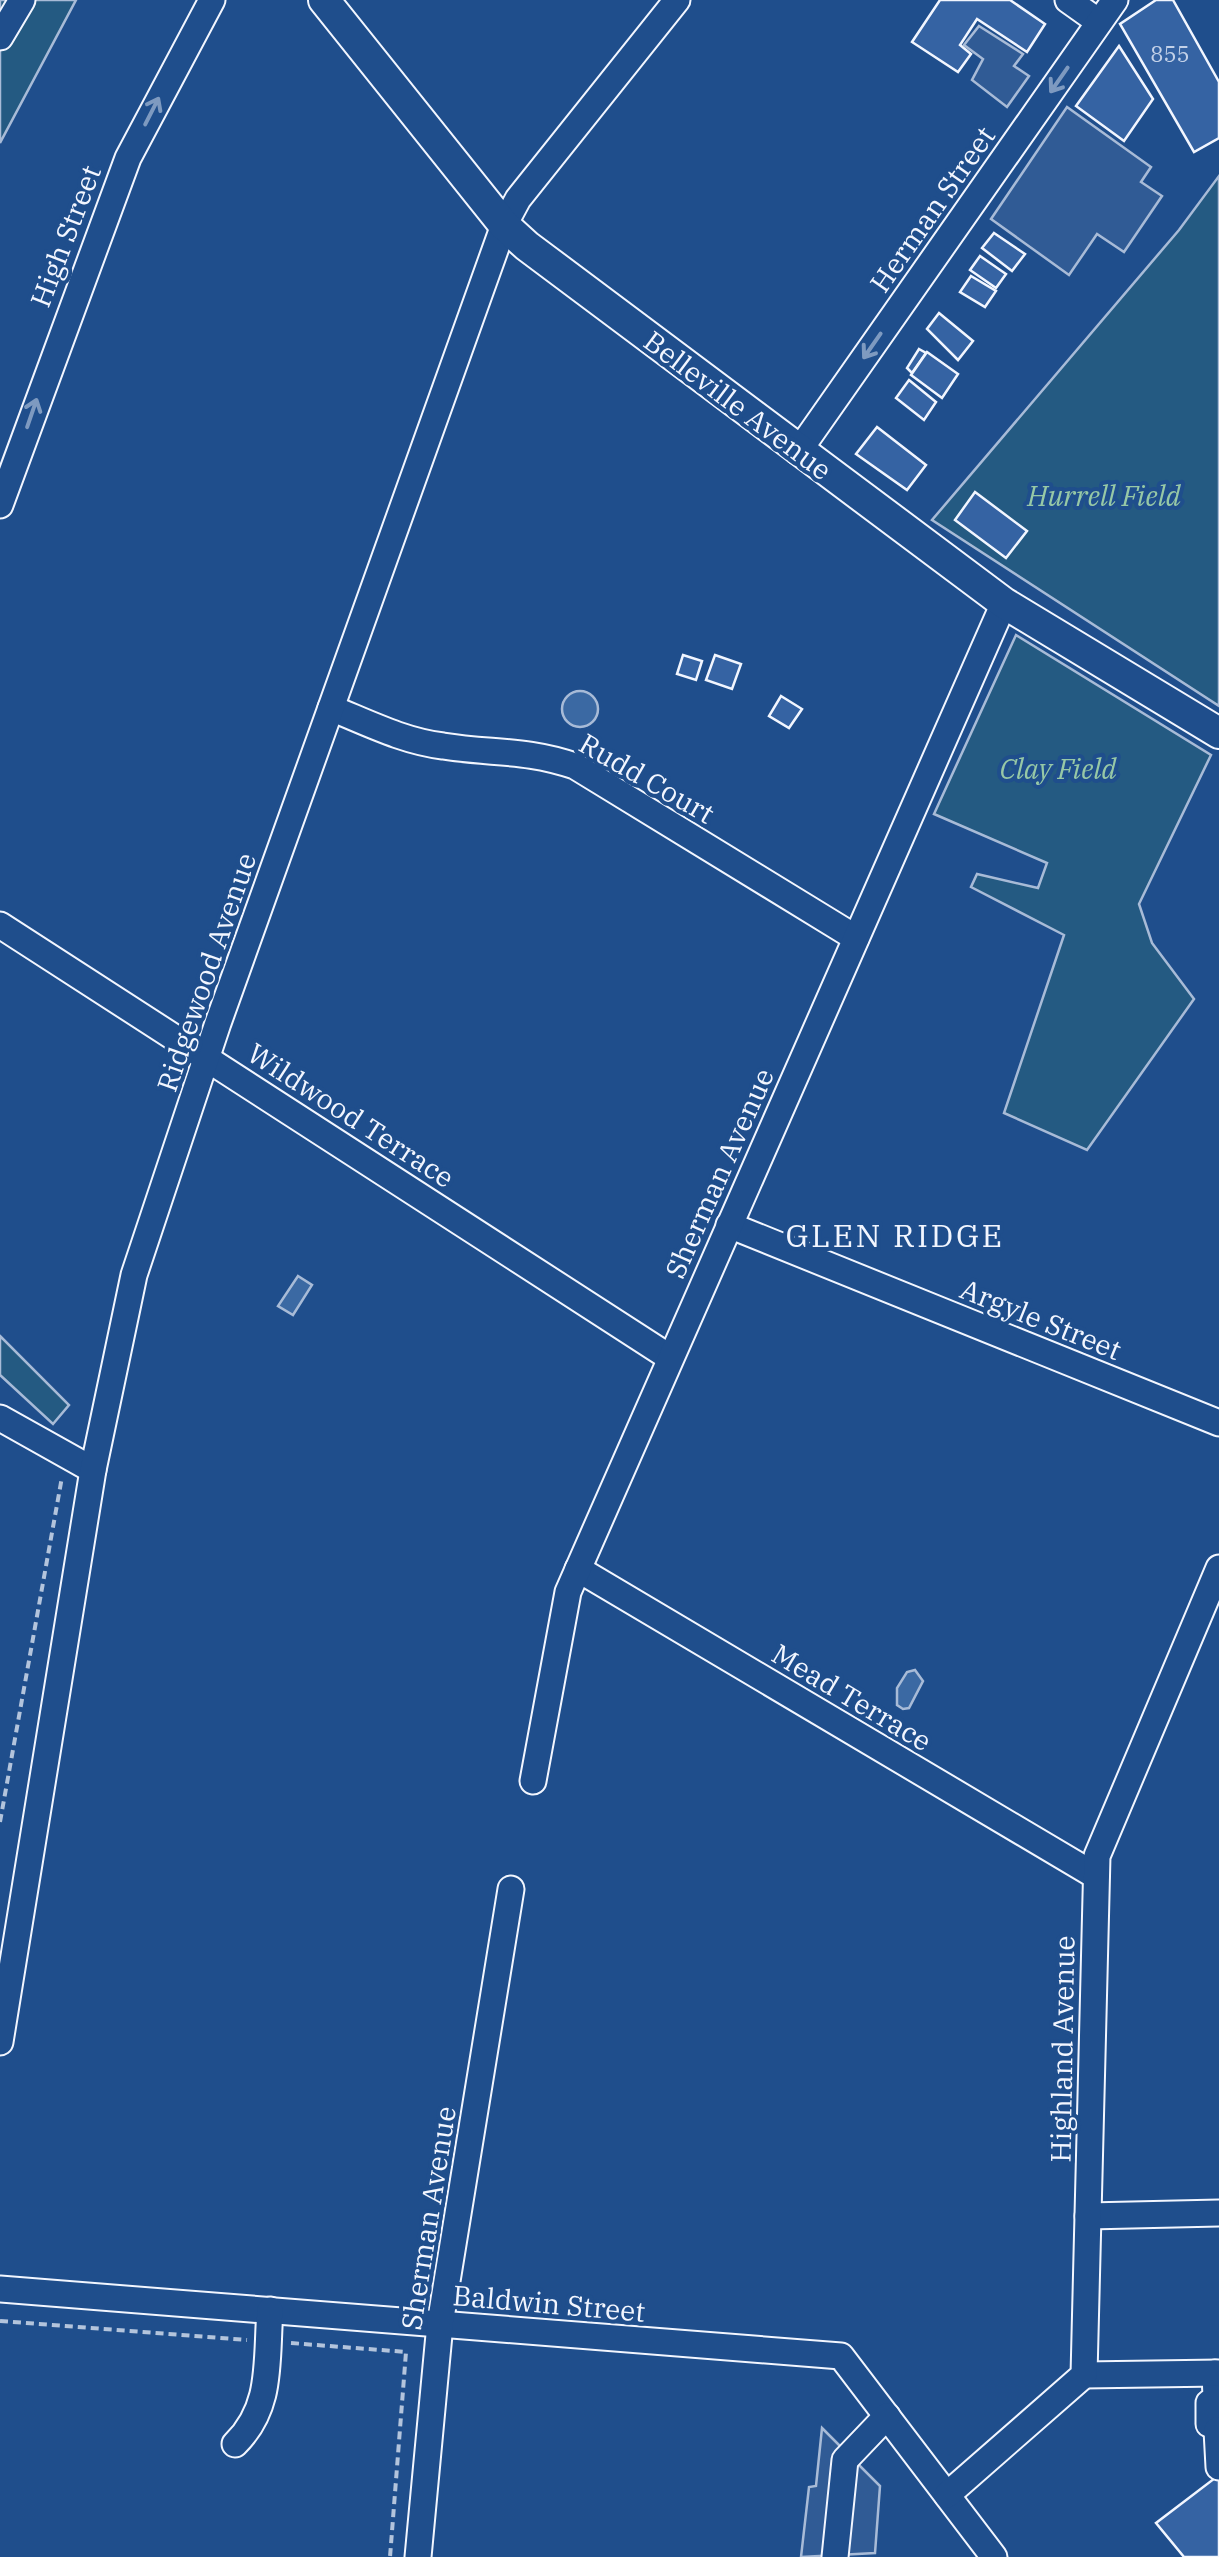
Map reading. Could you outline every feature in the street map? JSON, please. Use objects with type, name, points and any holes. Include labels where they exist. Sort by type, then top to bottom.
[{"type":"main road","name":"Belleville Avenue","points":[[324,0],[504,224],[798,452],[1004,603],[1219,733]]},
{"type":"street","points":[[0,37],[22,0]]},
{"type":"street","name":"High Street","points":[[0,505],[128,158],[212,0]]},
{"type":"street","name":"Ridgewood Avenue","points":[[0,2042],[96,1460],[134,1275],[207,1057],[504,224],[518,199],[676,0]]},
{"type":"street","points":[[1068,0],[1099,22]]},
{"type":"street","name":"Herman Street","points":[[798,452],[1115,0]]},
{"type":"street","name":"Sherman Avenue","points":[[533,1781],[568,1592],[668,1357],[1004,603]]},
{"type":"street","name":"Rudd Court","points":[[331,708],[398,736],[443,746],[534,752],[575,766],[856,938]]},
{"type":"street","name":"Wildwood Terrace","points":[[0,925],[668,1357]]},
{"type":"street","name":"Argyle Street","points":[[729,1225],[1219,1423]]},
{"type":"street","points":[[0,1418],[96,1460]]},
{"type":"street","name":"Highland Avenue","points":[[1084,2375],[1097,1856],[1219,1568]]},
{"type":"street","name":"Mead Terrace","points":[[578,1570],[1096,1876]]},
{"type":"street","name":"Sherman Avenue","points":[[418,2557],[440,2324],[510,1889]]},
{"type":"street","points":[[1088,2216],[1219,2213]]},
{"type":"street","name":"Baldwin Street","points":[[0,2288],[841,2356],[994,2557]]},
{"type":"street","points":[[235,2444],[254,2425],[262,2409],[270,2310]]},
{"type":"street","points":[[947,2495],[1084,2375],[1217,2386],[1209,2403],[1208,2424],[1218,2429],[1219,2467]]},
{"type":"street","points":[[835,2557],[845,2460],[886,2416]]},
{"type":"path","points":[[0,1822],[62,1472]]},
{"type":"green space","points":[[0,0],[76,0],[0,143]]},
{"type":"green space","name":"Hurrell Field","points":[[1219,176],[1219,706],[932,520],[1179,230]]},
{"type":"green space","name":"Clay Field","points":[[1016,635],[1211,755],[1139,904],[1152,943],[1194,999],[1087,1150],[1004,1113],[1064,935],[971,887],[977,874],[1038,888],[1047,863],[934,814]]},
{"type":"green space","points":[[0,1336],[69,1405],[53,1424],[0,1375]]},
{"type":"shaded area","points":[[979,26],[1023,54],[1014,66],[1029,76],[1007,107],[972,80],[983,59],[964,45]]},
{"type":"shaded area","points":[[1067,107],[1151,167],[1141,182],[1162,196],[1124,252],[1097,234],[1069,275],[991,219]]},
{"type":"shaded area","points":[[580,691],[592,697],[598,709],[592,721],[580,727],[568,721],[562,709],[568,697]]},
{"type":"shaded area","points":[[298,1276],[312,1285],[293,1315],[278,1306]]},
{"type":"shaded area","points":[[915,1670],[923,1681],[909,1708],[903,1709],[897,1705],[897,1688],[907,1672]]},
{"type":"shaded area","points":[[822,2428],[880,2486],[875,2553],[801,2557],[809,2487],[816,2486]]},
{"type":"building","points":[[940,0],[1010,0],[1045,24],[1027,52],[977,19],[960,45],[971,54],[958,72],[912,42]]},
{"type":"building","points":[[1156,0],[1173,0],[1219,82],[1219,138],[1194,152],[1120,24]]},
{"type":"building","points":[[1119,46],[1153,99],[1124,141],[1076,106]]},
{"type":"building","points":[[994,233],[1025,254],[1012,271],[982,248]]},
{"type":"building","points":[[980,256],[1006,274],[996,288],[970,270]]},
{"type":"building","points":[[971,276],[996,291],[985,307],[960,292]]},
{"type":"building","points":[[939,313],[973,341],[958,360],[927,329]]},
{"type":"building","points":[[919,349],[926,353],[912,373],[907,368]]},
{"type":"building","points":[[927,352],[958,374],[942,398],[911,375]]},
{"type":"building","points":[[909,380],[936,402],[924,420],[896,398]]},
{"type":"building","points":[[877,427],[926,465],[907,490],[856,454]]},
{"type":"building","points":[[975,492],[1027,531],[1006,558],[955,520]]},
{"type":"building","points":[[683,655],[702,661],[696,680],[677,674]]},
{"type":"building","points":[[715,655],[741,664],[732,689],[706,680]]},
{"type":"building","points":[[781,696],[802,709],[789,728],[769,716]]},
{"type":"building","points":[[1219,2475],[1219,2557],[1184,2557],[1156,2523]]},
{"type":"district","name":"GLEN RIDGE","points":[[895,1235]]}]
